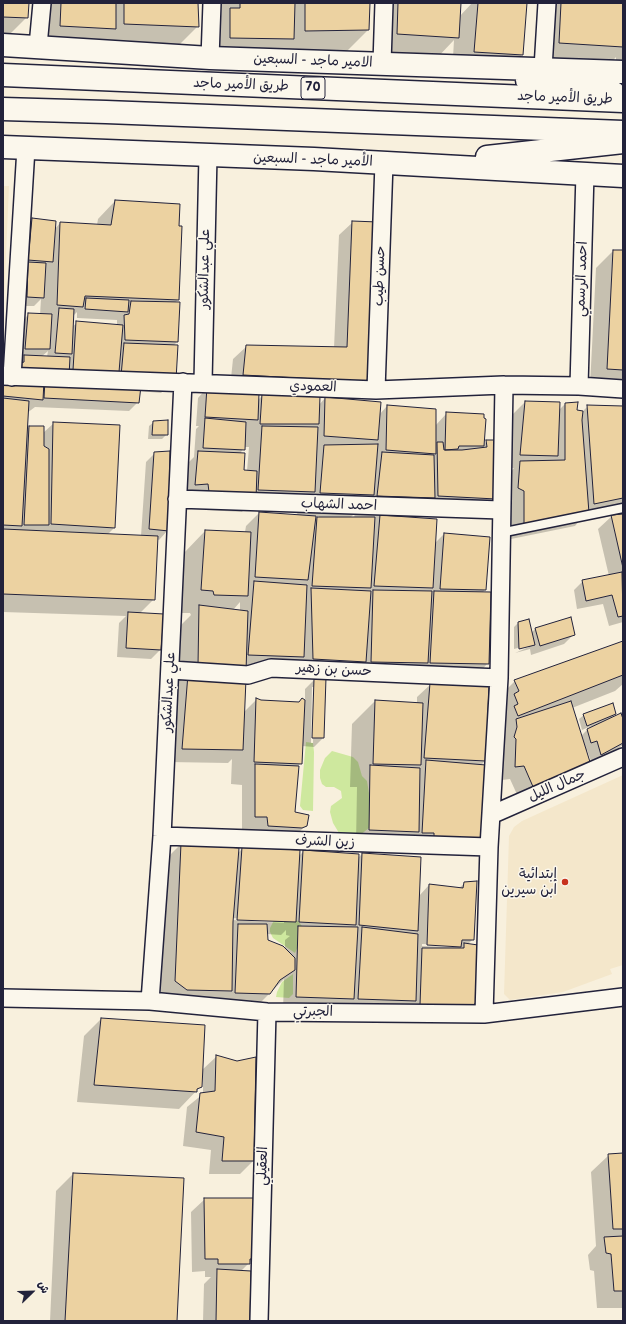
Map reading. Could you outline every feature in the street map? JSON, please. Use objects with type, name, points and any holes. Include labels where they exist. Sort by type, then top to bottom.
[{"type":"main road","name":"الامير ماجد - السبعين","points":[[3,44],[210,58],[543,68],[623,72]]},
{"type":"main road","points":[[423,64],[623,94]]},
{"type":"main road","name":"طريق الأمير ماجد","points":[[3,75],[623,100]]},
{"type":"main road","name":"70","points":[[3,109],[623,132]]},
{"type":"main road","points":[[422,165],[623,142]]},
{"type":"main road","name":"الأمير ماجد - السبعين","points":[[3,147],[384,163],[623,176]]},
{"type":"street","points":[[38,46],[42,3]]},
{"type":"street","points":[[210,58],[212,3]]},
{"type":"street","points":[[382,63],[384,3]]},
{"type":"street","points":[[543,68],[547,3]]},
{"type":"street","points":[[7,377],[26,148]]},
{"type":"street","name":"علي عبدالشكور","points":[[203,382],[208,155]]},
{"type":"street","name":"حسن طيب","points":[[376,390],[384,163]]},
{"type":"street","name":"احمد الرسمي","points":[[579,386],[585,173]]},
{"type":"street","name":"العمودي","points":[[7,377],[203,382],[376,390],[504,385],[579,386],[623,389]]},
{"type":"street","name":"علي عبدالشكور","points":[[150,1001],[162,836],[171,670],[183,382]]},
{"type":"street","points":[[484,1014],[489,847],[499,678],[500,533],[504,385]]},
{"type":"street","name":"احمد الشهاب","points":[[177,499],[501,510]]},
{"type":"street","name":"حسن بن زهير","points":[[171,670],[248,675],[271,668],[499,678]]},
{"type":"street","name":"جمال الليل","points":[[491,814],[623,757]]},
{"type":"street","name":"زين الشرف","points":[[162,836],[489,847]]},
{"type":"street","name":"الجبرتي","points":[[3,998],[150,1001],[267,1012],[484,1014],[623,996]]},
{"type":"street","name":"العقيلي","points":[[259,1321],[267,1012]]},
{"type":"lane","points":[[500,533],[623,508]]},
{"type":"shaded area","points":[[3,186],[9,186],[3,323]]},
{"type":"shaded area","name":"إبتدائية ابن سيرين","points":[[623,775],[623,965],[610,969],[612,974],[563,992],[510,1000],[504,994],[509,836],[514,827],[522,821]]},
{"type":"green space","points":[[306,742],[313,743],[314,752],[313,811],[303,810],[300,806]]},
{"type":"green space","points":[[332,751],[353,757],[358,762],[362,776],[367,781],[373,817],[369,828],[360,835],[348,837],[339,833],[333,823],[330,812],[331,806],[342,798],[341,791],[334,787],[326,787],[322,784],[320,778],[320,770],[325,758]]},
{"type":"green space","points":[[287,914],[298,921],[305,930],[295,953],[273,938],[270,932],[270,928],[276,916]]},
{"type":"green space","points":[[293,974],[293,994],[289,998],[276,997],[282,982]]},
{"type":"building","points":[[3,3],[29,3],[28,18],[3,17]]},
{"type":"building","points":[[61,3],[116,3],[116,29],[60,26]]},
{"type":"building","points":[[124,3],[198,3],[199,27],[124,24]]},
{"type":"building","points":[[240,3],[295,3],[294,39],[230,38],[230,8],[240,8]]},
{"type":"building","points":[[305,3],[370,3],[369,30],[305,31]]},
{"type":"building","points":[[398,3],[461,3],[459,38],[397,34]]},
{"type":"building","points":[[478,3],[527,3],[523,55],[474,52]]},
{"type":"building","points":[[561,3],[623,3],[623,47],[559,43]]},
{"type":"building","points":[[115,200],[180,204],[179,226],[182,226],[179,300],[85,296],[83,307],[57,305],[60,222],[111,225]]},
{"type":"building","points":[[32,218],[56,221],[53,262],[28,260]]},
{"type":"building","points":[[352,221],[378,222],[372,382],[243,375],[246,345],[347,347]]},
{"type":"building","points":[[613,250],[623,250],[623,370],[607,369]]},
{"type":"building","points":[[28,262],[46,263],[44,298],[27,297]]},
{"type":"building","points":[[86,298],[129,300],[128,312],[85,309]]},
{"type":"building","points":[[131,301],[180,302],[178,342],[125,340],[124,315],[129,314]]},
{"type":"building","points":[[59,308],[74,309],[72,354],[55,353]]},
{"type":"building","points":[[28,313],[52,314],[50,349],[25,349]]},
{"type":"building","points":[[76,321],[123,325],[119,372],[73,370]]},
{"type":"building","points":[[124,343],[178,345],[176,380],[121,376]]},
{"type":"building","points":[[24,355],[70,357],[69,376],[22,374],[21,363],[24,362]]},
{"type":"building","points":[[3,379],[44,381],[43,400],[3,396]]},
{"type":"building","points":[[45,380],[141,386],[139,403],[44,398]]},
{"type":"building","points":[[207,387],[259,393],[258,420],[205,417]]},
{"type":"building","points":[[262,394],[320,396],[319,424],[260,424]]},
{"type":"building","points":[[325,397],[381,402],[378,440],[324,436]]},
{"type":"building","points":[[3,398],[29,401],[22,526],[3,525]]},
{"type":"building","points":[[525,401],[560,402],[558,456],[520,455]]},
{"type":"building","points":[[578,402],[577,410],[583,411],[582,420],[589,513],[524,526],[524,491],[518,488],[520,461],[565,460],[565,403]]},
{"type":"building","points":[[387,405],[436,409],[436,454],[386,450]]},
{"type":"building","points":[[587,405],[623,406],[623,498],[594,504]]},
{"type":"building","points":[[446,412],[484,414],[484,418],[486,419],[484,446],[459,446],[458,449],[445,450]]},
{"type":"building","points":[[205,418],[246,422],[245,450],[203,448]]},
{"type":"building","points":[[168,420],[168,435],[152,435],[153,421]]},
{"type":"building","points":[[53,422],[120,425],[115,528],[51,524]]},
{"type":"building","points":[[29,426],[44,426],[44,446],[49,449],[49,525],[24,525]]},
{"type":"building","points":[[262,426],[318,427],[315,492],[258,490]]},
{"type":"building","points":[[486,440],[498,440],[496,499],[438,496],[437,442],[443,442],[444,450],[462,450],[487,447]]},
{"type":"building","points":[[378,444],[374,495],[320,493],[324,445]]},
{"type":"building","points":[[170,451],[169,531],[149,529],[154,452]]},
{"type":"building","points":[[198,451],[245,453],[244,470],[257,471],[256,499],[209,492],[208,484],[195,485]]},
{"type":"building","points":[[382,452],[434,455],[435,498],[377,496]]},
{"type":"building","points":[[259,512],[316,516],[308,580],[255,577]]},
{"type":"building","points":[[623,514],[623,568],[611,515]]},
{"type":"building","points":[[380,515],[437,519],[433,588],[374,586]]},
{"type":"building","points":[[317,517],[375,517],[371,588],[312,586]]},
{"type":"building","points":[[3,529],[158,536],[155,600],[3,594]]},
{"type":"building","points":[[205,530],[251,532],[248,596],[214,595],[213,591],[201,590]]},
{"type":"building","points":[[444,533],[490,537],[486,590],[440,589]]},
{"type":"building","points":[[622,572],[623,616],[618,617],[612,595],[586,601],[582,580]]},
{"type":"building","points":[[254,581],[307,585],[304,657],[248,655]]},
{"type":"building","points":[[311,588],[371,591],[366,662],[313,659]]},
{"type":"building","points":[[373,590],[432,591],[428,663],[371,662]]},
{"type":"building","points":[[434,591],[491,592],[489,664],[430,663]]},
{"type":"building","points":[[199,605],[248,611],[246,671],[198,665]]},
{"type":"building","points":[[128,612],[164,614],[161,650],[126,648]]},
{"type":"building","points":[[571,617],[575,635],[540,646],[535,628]]},
{"type":"building","points":[[529,619],[535,645],[519,649],[518,622]]},
{"type":"building","points":[[623,641],[623,675],[518,716],[514,706],[518,704],[514,694],[519,691],[514,680]]},
{"type":"building","points":[[188,674],[246,679],[243,750],[182,749]]},
{"type":"building","points":[[326,678],[324,738],[312,738],[314,679]]},
{"type":"building","points":[[430,683],[489,686],[486,761],[424,758]]},
{"type":"building","points":[[256,698],[261,700],[299,702],[302,698],[305,700],[302,764],[254,762]]},
{"type":"building","points":[[375,700],[423,703],[421,765],[373,764]]},
{"type":"building","points":[[571,701],[590,762],[534,789],[524,766],[515,767],[516,739],[514,737],[517,727],[516,719]]},
{"type":"building","points":[[613,703],[616,714],[587,726],[583,714]]},
{"type":"building","points":[[621,713],[623,719],[623,743],[601,755],[597,741],[591,743],[587,729]]},
{"type":"building","points":[[426,760],[486,765],[484,840],[434,838],[434,833],[422,833]]},
{"type":"building","points":[[255,764],[299,766],[295,812],[309,815],[307,826],[302,828],[268,826],[267,817],[255,817]]},
{"type":"building","points":[[370,765],[420,768],[419,832],[369,830]]},
{"type":"building","points":[[181,843],[239,848],[233,922],[232,991],[187,990],[175,981]]},
{"type":"building","points":[[242,847],[300,850],[296,922],[237,920]]},
{"type":"building","points":[[303,850],[359,854],[356,925],[299,922]]},
{"type":"building","points":[[362,853],[421,857],[418,931],[359,925]]},
{"type":"building","points":[[477,881],[474,940],[462,940],[461,947],[427,945],[429,884],[463,888],[464,882]]},
{"type":"building","points":[[238,924],[267,924],[268,940],[283,946],[295,958],[295,970],[280,980],[270,994],[235,993]]},
{"type":"building","points":[[298,926],[358,927],[354,999],[296,997]]},
{"type":"building","points":[[362,927],[418,934],[416,1001],[358,999]]},
{"type":"building","points":[[464,943],[478,945],[477,1000],[475,1004],[472,1006],[420,1005],[422,948],[464,948]]},
{"type":"building","points":[[101,1018],[205,1025],[202,1087],[197,1089],[197,1092],[94,1085]]},
{"type":"building","points":[[216,1055],[237,1061],[256,1057],[254,1161],[222,1161],[224,1137],[196,1132],[200,1093],[215,1091]]},
{"type":"building","points":[[623,1153],[623,1229],[613,1229],[608,1154]]},
{"type":"building","points":[[73,1173],[184,1178],[177,1321],[65,1321]]},
{"type":"building","points":[[204,1198],[254,1198],[255,1259],[250,1259],[250,1264],[218,1264],[218,1259],[205,1259]]},
{"type":"building","points":[[623,1236],[623,1291],[614,1291],[611,1254],[606,1253],[604,1237]]},
{"type":"building","points":[[217,1269],[251,1271],[250,1321],[216,1321]]},
{"type":"place","name":"إبتدائية ابن سيرين","points":[[565,882]]}]
